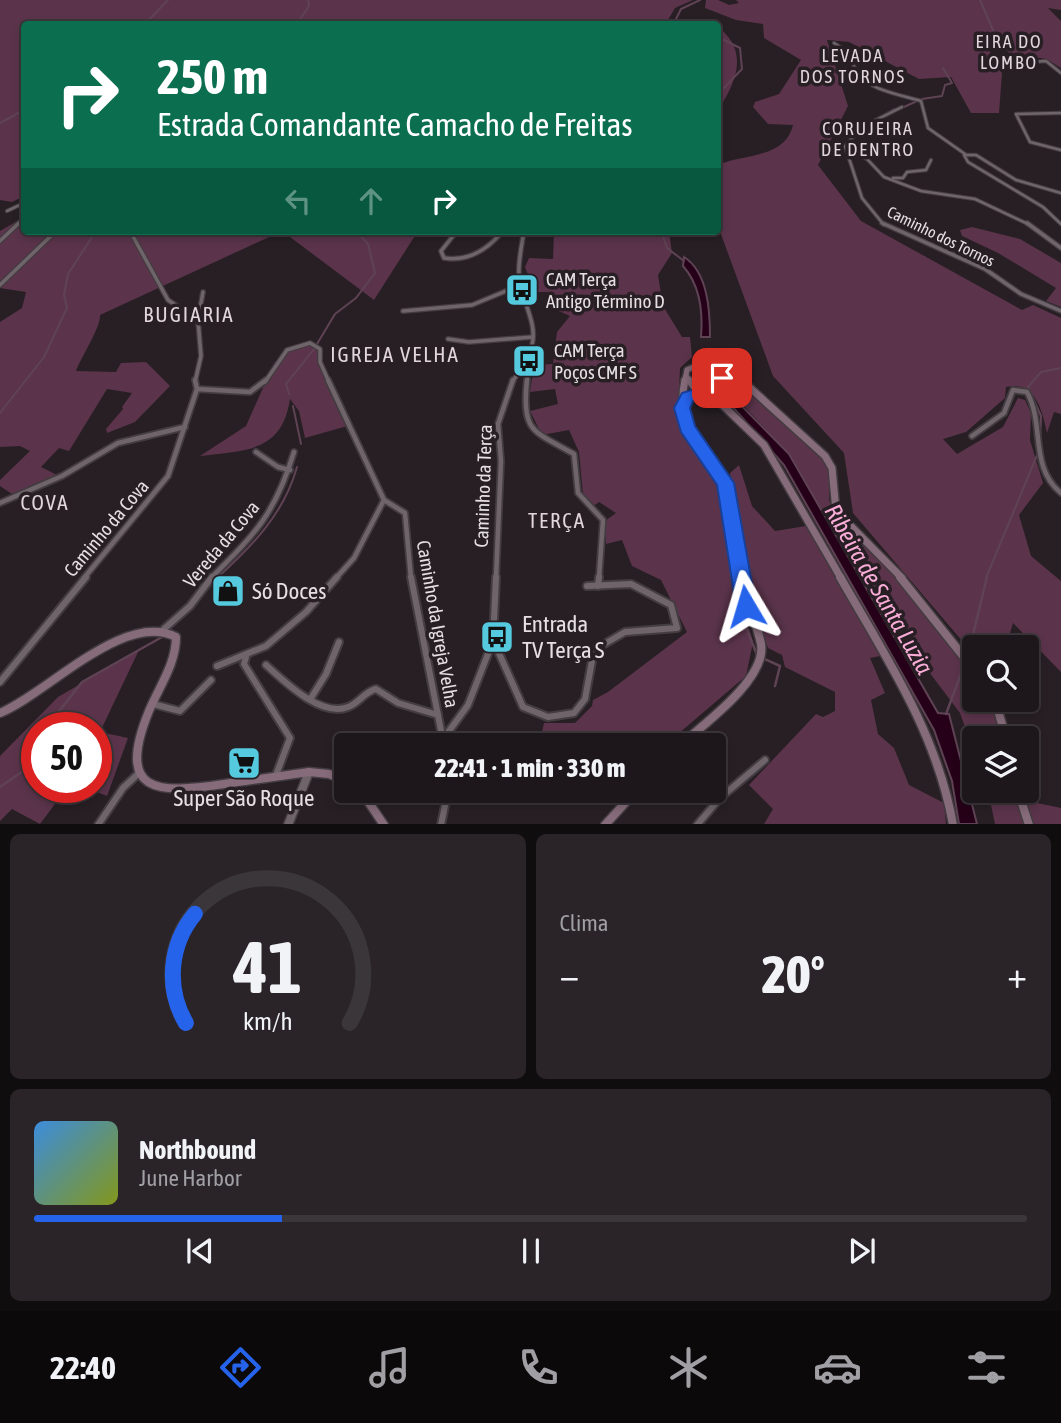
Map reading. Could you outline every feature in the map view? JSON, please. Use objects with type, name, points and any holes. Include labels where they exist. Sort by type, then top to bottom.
[{"type":"main road","points":[[694,733],[750,683],[762,646],[744,600],[726,483],[687,428],[682,408],[686,376],[691,367],[703,364],[752,389],[829,460],[832,467],[832,500],[836,512],[913,590],[962,653]]},
{"type":"main road","points":[[717,370],[721,401]]},
{"type":"main road","points":[[686,376],[692,386],[721,401],[764,445],[777,464],[926,729],[946,784],[953,824]]},
{"type":"main road","points":[[682,408],[688,397],[720,386],[740,383]]},
{"type":"main road","points":[[0,713],[15,707],[99,651],[145,631],[164,629],[176,637],[176,652],[135,752],[139,773],[154,788],[170,791],[309,772],[334,776]]},
{"type":"main road","points":[[369,803],[384,824]]},
{"type":"main road","points":[[605,824],[625,803]]},
{"type":"main road","points":[[1022,803],[1029,824]]},
{"type":"street","points":[[834,43],[851,54],[857,73],[872,85],[920,101],[928,128],[965,154],[979,156],[1016,180],[1061,193]]},
{"type":"street","points":[[1033,62],[1046,61],[1061,73]]},
{"type":"street","points":[[902,107],[862,127],[846,142],[847,151],[867,159],[880,174],[921,191],[975,199],[1032,226],[1061,248]]},
{"type":"street","points":[[1061,113],[1016,114],[1030,142],[1061,150]]},
{"type":"street","name":"Caminho dos Tornos","points":[[847,151],[856,192],[877,220],[947,255],[985,270],[1021,294],[1061,311]]},
{"type":"street","points":[[965,154],[968,162],[1043,207],[1061,225]]},
{"type":"street","points":[[889,178],[903,178],[907,172],[928,169],[930,160]]},
{"type":"street","points":[[7,212],[21,205]]},
{"type":"street","points":[[0,241],[21,222]]},
{"type":"street","points":[[0,285],[52,235]]},
{"type":"street","points":[[132,235],[168,300],[198,320]]},
{"type":"street","points":[[454,235],[441,251],[447,259],[458,260],[487,249],[499,235]]},
{"type":"street","name":"Caminho da Terça","points":[[450,733],[468,705],[493,641],[501,461],[497,433],[512,382],[526,363],[533,337],[534,322],[519,273],[524,235]]},
{"type":"street","points":[[403,311],[472,305],[523,284]]},
{"type":"street","name":"Caminho da Cova","points":[[0,682],[165,482],[197,389],[195,380],[201,356],[198,320],[203,292]]},
{"type":"street","points":[[448,339],[474,341],[515,334],[533,337]]},
{"type":"street","name":"Caminho da Igreja Velha","points":[[197,389],[256,390],[264,384],[274,363],[292,346],[316,344],[320,349],[320,362],[384,500],[403,509],[405,513],[411,577],[442,733]]},
{"type":"street","points":[[526,363],[526,412],[529,422],[542,439],[575,454],[578,493],[603,520],[598,586]]},
{"type":"street","points":[[972,436],[1004,413],[1013,390],[1023,390],[1030,395],[1035,405],[1038,445],[1049,482],[1061,493]]},
{"type":"street","points":[[0,503],[62,477],[118,443],[185,427]]},
{"type":"street","points":[[256,452],[278,467],[290,470]]},
{"type":"street","name":"Vereda da Cova","points":[[164,629],[190,607],[201,588],[256,533],[282,492],[295,452]]},
{"type":"street","points":[[217,666],[266,646],[306,612],[354,558],[384,500]]},
{"type":"street","points":[[493,641],[523,707],[549,718],[565,717],[585,700],[594,650],[625,632],[677,628],[678,624],[671,605],[637,586],[587,586]]},
{"type":"street","points":[[311,698],[326,674],[339,642]]},
{"type":"street","points":[[246,656],[244,664],[287,733],[290,744],[276,775]]},
{"type":"street","points":[[266,666],[286,685],[339,709],[349,707],[365,692],[376,689],[398,703],[438,716]]},
{"type":"street","points":[[153,704],[180,711],[211,680]]},
{"type":"street","points":[[697,824],[710,805],[743,782],[765,760]]},
{"type":"street","points":[[288,824],[309,772]]},
{"type":"street","points":[[98,824],[123,788],[139,773]]},
{"type":"street","points":[[441,824],[445,803]]},
{"type":"shaded area","points":[[0,0],[693,0],[675,8],[668,21],[21,21],[21,198],[12,202],[0,200]]},
{"type":"shaded area","points":[[706,0],[718,0],[729,5],[739,3],[736,0],[1061,0],[1061,10],[1048,8],[1061,21],[1061,68],[1046,59],[1009,53],[1001,42],[985,43],[1002,73],[999,113],[971,113],[951,77],[919,79],[849,42],[827,40],[848,106],[818,165],[861,221],[1022,310],[1033,305],[1061,318],[1061,414],[1054,412],[1047,433],[1036,399],[1024,388],[1016,386],[1006,387],[1005,398],[966,432],[943,439],[957,454],[1003,427],[1018,398],[1025,400],[1031,413],[1030,440],[1043,483],[1019,515],[1031,556],[1061,581],[1061,672],[1039,650],[1039,635],[1025,635],[1013,623],[1010,635],[962,635],[962,641],[853,513],[844,453],[773,376],[721,234],[721,164],[772,150],[788,136],[793,125],[768,124],[753,107],[755,102],[779,94],[801,60],[764,38],[763,24],[736,20],[705,8]]},
{"type":"shaded area","points":[[721,30],[728,36],[737,56],[735,77],[721,104]]},
{"type":"shaded area","points":[[21,219],[21,235],[273,235],[100,315],[76,371],[116,372],[121,363],[146,362],[170,386],[135,422],[107,433],[106,429],[132,393],[107,389],[69,451],[59,448],[41,467],[57,475],[15,496],[0,486],[0,480],[30,451],[20,446],[0,447],[0,322],[22,308],[26,292],[0,288],[0,231]]},
{"type":"shaded area","points":[[972,227],[1020,239],[1061,263],[1061,307],[1046,301],[1056,288],[998,253],[962,236],[960,230]]},
{"type":"shaded area","points":[[287,235],[415,235],[374,300]]},
{"type":"shaded area","points":[[554,235],[670,235],[672,253],[658,275],[663,306],[682,337],[690,337],[692,357],[680,368],[678,413],[682,426],[712,473],[719,493],[730,561],[753,642],[746,676],[679,733],[542,733],[544,723],[575,723],[592,706],[593,700],[608,692],[687,632],[661,580],[632,566],[622,540],[606,544],[605,521],[616,513],[599,502],[592,507],[583,494],[579,452],[569,430],[542,435],[530,411],[558,404],[555,389],[530,392],[534,365],[553,364],[557,332],[570,316],[554,309],[547,292],[535,292],[525,267],[529,258],[553,259]]},
{"type":"shaded area","points":[[684,257],[692,264],[703,282],[708,304],[710,337],[701,337],[697,290],[683,266]]},
{"type":"shaded area","points":[[310,343],[320,349],[320,362],[351,425],[305,438],[299,411],[290,399],[286,417],[279,430],[259,446],[200,456],[246,426],[274,363],[292,346]]},
{"type":"shaded area","points":[[741,387],[748,389],[830,464],[829,500],[834,513],[916,597],[962,660],[962,712],[993,712],[998,726],[965,726],[960,713],[892,623],[886,623],[789,454],[730,391]]},
{"type":"shaded area","points":[[725,389],[789,454],[938,713],[949,714],[962,765],[962,803],[972,803],[977,824],[959,824],[952,781],[934,730],[784,465],[723,396]]},
{"type":"shaded area","points":[[739,465],[752,506],[775,531],[806,526],[880,656],[870,658],[885,693],[871,700],[878,734],[894,748],[909,785],[944,803],[946,824],[764,824],[773,809],[749,785],[816,714],[823,717],[835,711],[835,692],[785,667],[782,655],[768,648],[749,583],[736,518],[730,473]]},
{"type":"shaded area","points":[[139,650],[110,712],[43,712],[58,697]]},
{"type":"shaded area","points":[[21,735],[21,803],[56,803],[40,824],[12,809],[0,821],[0,756]]},
{"type":"shaded area","points":[[112,735],[128,738],[112,782]]},
{"type":"shaded area","points":[[991,803],[1037,803],[1061,808],[1061,824],[995,824]]},
{"type":"waterway","points":[[148,21],[168,0]]},
{"type":"waterway","points":[[299,21],[309,6],[308,0]]},
{"type":"waterway","name":"Ribeira de Santa Luzia","points":[[679,21],[676,19],[681,9],[700,0]]},
{"type":"waterway","points":[[980,0],[999,44]]},
{"type":"waterway","name":"Ribeira de Santa Luzia","points":[[721,38],[740,48],[742,69],[721,91]]},
{"type":"waterway","points":[[922,99],[942,96],[945,85],[952,83],[943,68]]},
{"type":"waterway","points":[[904,107],[917,101]]},
{"type":"waterway","points":[[845,137],[894,109]]},
{"type":"waterway","points":[[0,123],[21,112]]},
{"type":"waterway","points":[[0,413],[44,357],[67,308],[64,295],[68,274],[93,235]]},
{"type":"waterway","points":[[289,394],[286,384],[314,349],[335,314],[356,298],[375,273],[368,244],[360,235]]},
{"type":"waterway","name":"Ribeira de Santa Luzia","points":[[662,235],[667,248],[684,261]]},
{"type":"waterway","points":[[1040,447],[1041,416],[1028,387],[1041,372],[1061,368]]},
{"type":"waterway","points":[[293,406],[301,444]]},
{"type":"waterway","points":[[986,578],[1038,453]]},
{"type":"waterway","points":[[217,578],[265,528],[284,500],[297,467]]},
{"type":"waterway","points":[[210,585],[219,577]]},
{"type":"waterway","points":[[973,635],[987,577]]},
{"type":"waterway","points":[[737,604],[757,655]]},
{"type":"waterway","points":[[59,712],[82,682],[162,637]]},
{"type":"waterway","points":[[762,658],[780,666],[775,686]]},
{"type":"waterway","points":[[946,714],[962,671]]},
{"type":"waterway","points":[[0,787],[21,772]]},
{"type":"place","name":"CAM Terça Antigo Término D","points":[[522,290]]},
{"type":"place","name":"CAM Terça Poços CMF S","points":[[529,361]]},
{"type":"place","name":"Só Doces","points":[[228,591]]},
{"type":"place","name":"Entrada TV Terça S","points":[[497,637]]},
{"type":"place","name":"Super São Roque","points":[[244,763]]},
{"type":"district","name":"EIRA DO LOMBO","points":[[1009,51]]},
{"type":"district","name":"LEVADA DOS TORNOS","points":[[853,65]]},
{"type":"district","name":"CORUJEIRA DE DENTRO","points":[[868,138]]},
{"type":"district","name":"BUGIARIA","points":[[189,314]]},
{"type":"district","name":"IGREJA VELHA","points":[[395,354]]},
{"type":"district","name":"COVA","points":[[45,502]]},
{"type":"district","name":"TERÇA","points":[[557,520]]},
{"type":"route","points":[[722,378],[717,388],[688,397],[682,408],[687,428],[726,483],[746,606]]}]
